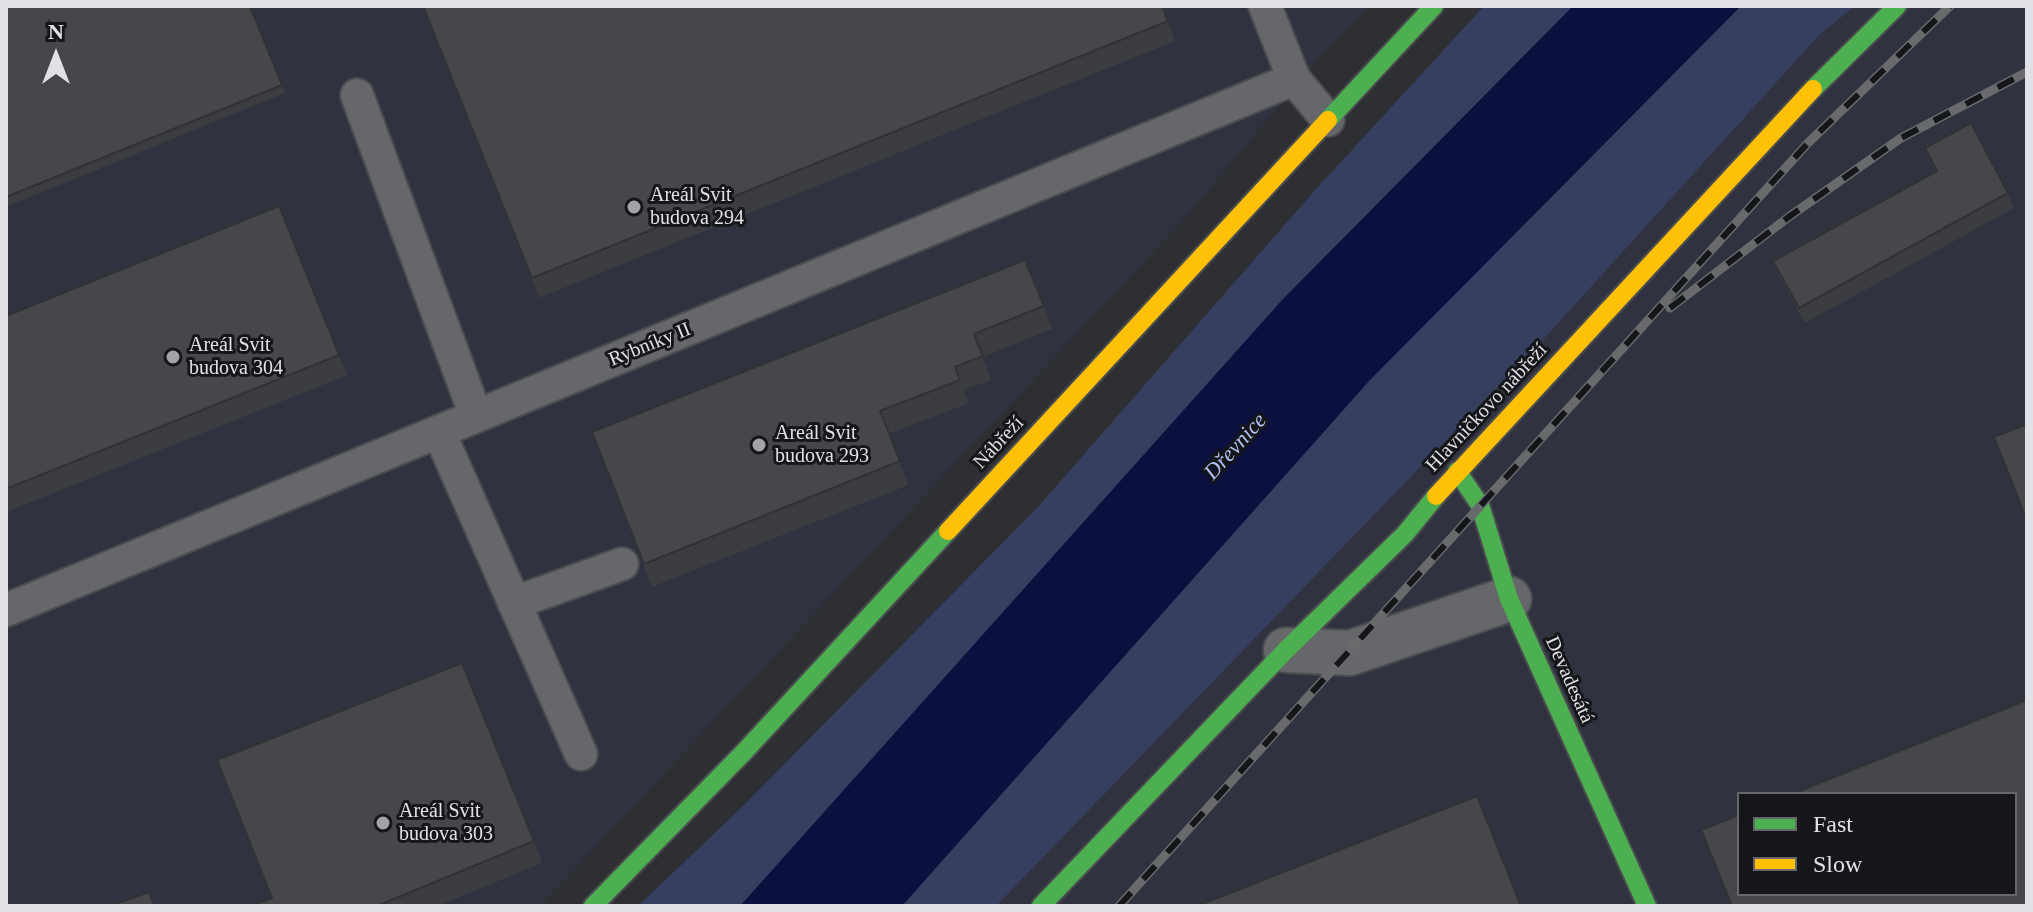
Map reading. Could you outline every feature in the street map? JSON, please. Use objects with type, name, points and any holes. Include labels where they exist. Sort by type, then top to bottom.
[{"type":"street","name":"Nábřeží","points":[[593,906],[744,752],[1434,6]]},
{"type":"street","name":"Hlavničkovo nábřeží","points":[[1041,906],[1286,650],[1405,534],[1457,471],[1833,68],[1897,6]]},
{"type":"street","name":"Devadesátá","points":[[1457,471],[1480,505],[1509,599],[1647,906]]},
{"type":"street","points":[[1286,650],[1350,653],[1509,599]]},
{"type":"lane","points":[[1265,6],[1294,79],[1328,120]]},
{"type":"lane","name":"Rybníky II","points":[[6,610],[1294,79]]},
{"type":"lane","points":[[357,95],[476,416]]},
{"type":"lane","points":[[439,432],[581,754]]},
{"type":"lane","points":[[514,603],[622,564]]},
{"type":"shaded area","points":[[6,6],[1372,6],[1325,50],[1188,215],[540,906],[6,906]]},
{"type":"shaded area","points":[[1484,6],[1855,6],[1820,34],[1540,343],[996,906],[638,906],[741,808],[1038,507],[1316,189]]},
{"type":"shaded area","points":[[1846,6],[2027,6],[2027,906],[996,906]]},
{"type":"water","name":"Dřevnice","points":[[1573,6],[1741,6],[1370,380],[902,906],[740,906],[1283,299]]},
{"type":"building","points":[[6,6],[250,6],[282,85],[6,197]]},
{"type":"building","name":"Areál Svit budova 294","points":[[423,6],[1162,6],[1168,21],[532,278]]},
{"type":"building","points":[[1971,123],[2008,193],[1799,308],[1773,261],[1937,171],[1925,148]]},
{"type":"building","name":"Areál Svit budova 304","points":[[279,206],[339,355],[6,489],[6,316]]},
{"type":"building","name":"Areál Svit budova 293","points":[[1025,260],[1044,306],[974,334],[983,356],[955,367],[960,380],[880,411],[900,461],[644,564],[592,432]]},
{"type":"building","points":[[2027,424],[2027,520],[1994,437]]},
{"type":"building","name":"Areál Svit budova 303","points":[[462,663],[534,841],[377,906],[252,906],[272,898],[217,760]]},
{"type":"building","points":[[2027,700],[2027,906],[1732,906],[1701,830],[1737,816],[1737,896],[2017,896],[2017,792],[1797,792]]},
{"type":"building","points":[[1477,796],[1521,906],[1197,906]]},
{"type":"building","points":[[149,892],[154,906],[110,906]]},
{"type":"railway","points":[[1119,906],[1808,143],[1950,6]]},
{"type":"railway","points":[[1670,308],[1790,216],[1901,138],[2027,72]]},
{"type":"traffic: fast","points":[[1328,120],[1434,6]]},
{"type":"traffic: fast","points":[[1813,89],[1897,6]]},
{"type":"traffic: fast","points":[[1457,471],[1480,505],[1509,599],[1647,906]]},
{"type":"traffic: fast","points":[[1041,906],[1286,650],[1405,534],[1436,496]]},
{"type":"traffic: fast","points":[[593,906],[744,752],[948,531]]},
{"type":"traffic: slow","points":[[1436,496],[1813,89]]},
{"type":"traffic: slow","points":[[948,531],[1328,120]]},
{"type":"place","name":"Areál Svit budova 294","points":[[634,207]]},
{"type":"place","name":"Areál Svit budova 304","points":[[173,357]]},
{"type":"place","name":"Areál Svit budova 293","points":[[759,445]]},
{"type":"place","name":"Areál Svit budova 303","points":[[383,823]]}]
